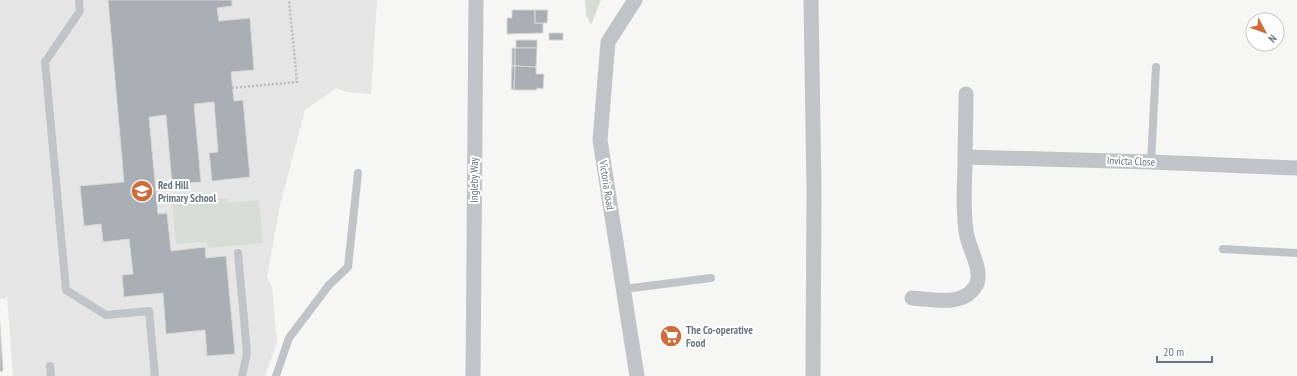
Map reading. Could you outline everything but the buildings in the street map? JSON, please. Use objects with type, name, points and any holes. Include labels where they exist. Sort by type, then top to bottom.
[{"type":"street","name":"Ingleby Way","points":[[473,376],[476,0]]},
{"type":"street","name":"Victoria Road","points":[[635,0],[608,42],[600,140],[637,376]]},
{"type":"street","points":[[811,0],[814,190],[812,376]]},
{"type":"street","points":[[912,298],[955,300],[964,298],[970,293],[978,279],[978,270],[966,233],[964,190],[966,94]]},
{"type":"street","name":"Invicta Close","points":[[965,157],[1297,168]]},
{"type":"lane","points":[[79,0],[80,11],[45,62],[66,290],[106,315],[149,311],[155,376]]},
{"type":"lane","points":[[1151,162],[1156,67]]},
{"type":"lane","points":[[276,376],[289,338],[328,285],[348,267],[358,173]]},
{"type":"lane","points":[[1223,249],[1297,253]]},
{"type":"lane","points":[[238,252],[247,353],[242,376]]},
{"type":"lane","points":[[624,289],[711,278]]},
{"type":"lane","points":[[50,366],[51,376]]},
{"type":"path","points":[[232,88],[297,82],[289,0]]},
{"type":"shaded area","name":"Red Hill Primary School","points":[[0,0],[377,0],[371,94],[347,92],[336,88],[305,110],[280,205],[267,277],[272,287],[277,342],[265,376],[13,376],[7,296],[4,299],[0,299]]},
{"type":"shaded area","points":[[585,0],[601,0],[591,25],[586,14]]},
{"type":"shaded area","points":[[227,198],[228,203],[259,200],[263,243],[208,248],[207,242],[176,244],[172,203]]},
{"type":"place","name":"Red Hill Primary School","points":[[142,191]]},
{"type":"place","name":"The Co-operative Food","points":[[671,336]]}]
